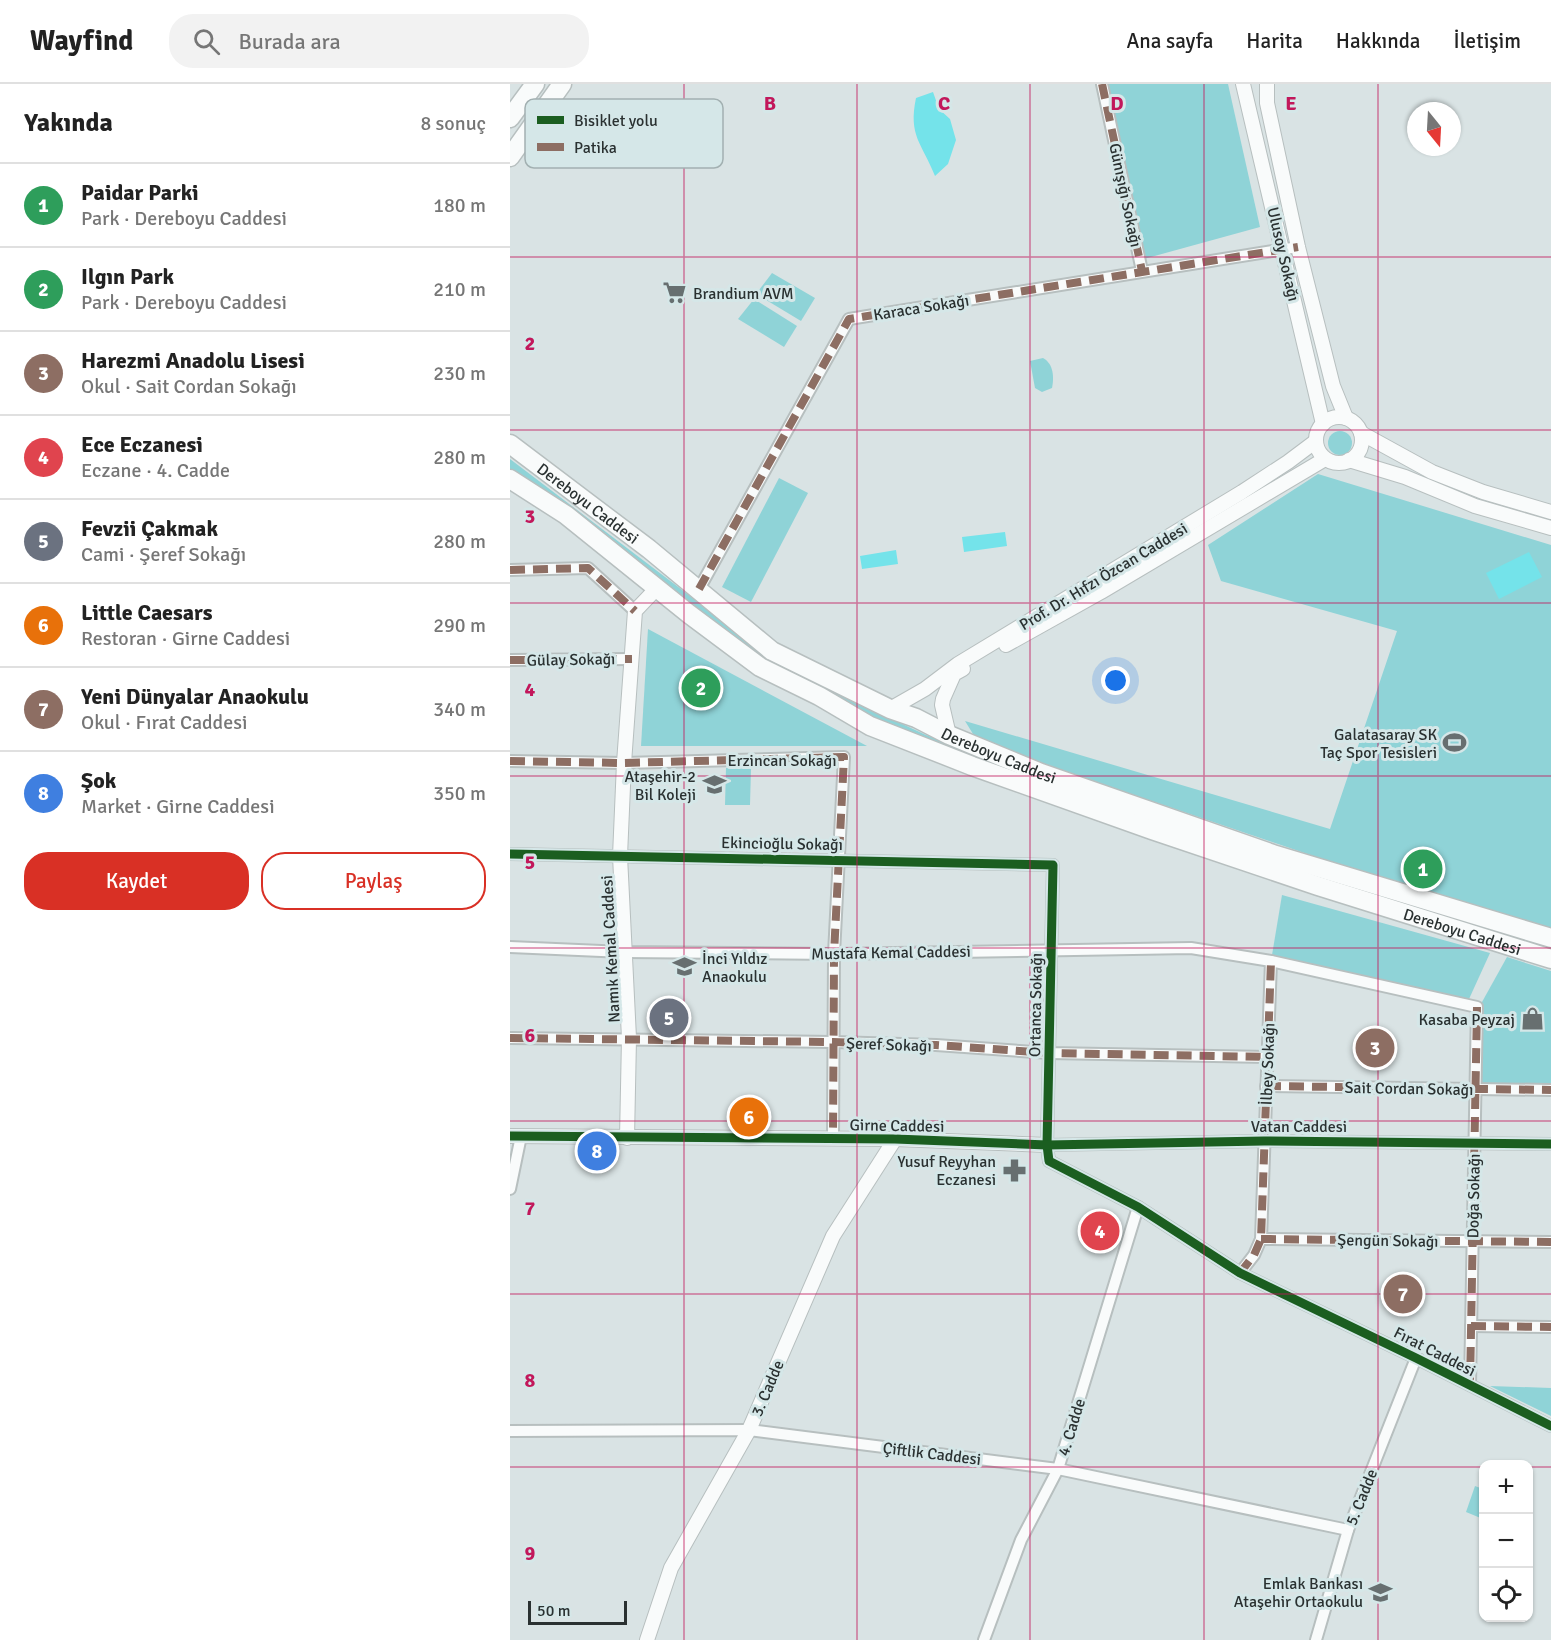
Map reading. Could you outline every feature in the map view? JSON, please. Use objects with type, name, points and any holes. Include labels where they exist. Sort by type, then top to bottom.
[{"type":"main road","points":[[510,118],[535,84]]},
{"type":"main road","points":[[551,99],[562,84]]},
{"type":"main road","points":[[510,157],[525,136]]},
{"type":"main road","name":"Dereboyu Caddesi","points":[[510,444],[699,589],[772,651],[890,710],[916,718],[949,735],[1041,773],[1273,854],[1551,938]]},
{"type":"main road","name":"Dereboyu Caddesi","points":[[510,479],[566,515],[689,614],[760,667],[879,730],[972,766],[1152,830],[1318,886],[1551,959]]},
{"type":"street","name":"Günışığı Sokağı","points":[[1102,84],[1142,271]]},
{"type":"street","name":"Ulusoy Sokağı","points":[[1243,84],[1323,424]]},
{"type":"street","name":"Ulusoy Sokağı","points":[[1267,84],[1267,104],[1298,247],[1333,386],[1346,418]]},
{"type":"street","name":"Karaca Sokağı","points":[[699,589],[849,319],[1298,247]]},
{"type":"street","points":[[1361,433],[1361,447],[1358,453],[1349,460],[1339,463],[1325,459],[1320,454],[1316,441],[1323,424],[1332,418],[1346,418],[1354,422],[1361,433],[1432,472],[1483,492],[1551,512]]},
{"type":"street","name":"Prof. Dr. Hıfzı Özcan Caddesi","points":[[890,710],[925,689],[958,664],[1242,492],[1316,441]]},
{"type":"street","name":"Prof. Dr. Hıfzı Özcan Caddesi","points":[[949,735],[942,705],[954,674],[1101,592],[1325,459]]},
{"type":"street","points":[[1349,460],[1405,477],[1475,506],[1551,528]]},
{"type":"street","points":[[510,570],[588,568],[635,611],[657,588]]},
{"type":"street","name":"Namık Kemal Caddesi","points":[[627,1138],[630,1038],[620,856],[635,611]]},
{"type":"street","name":"Gülay Sokağı","points":[[510,660],[632,658]]},
{"type":"street","name":"Erzincan Sokağı","points":[[510,761],[624,763],[844,757],[837,859],[834,954],[833,1139]]},
{"type":"street","name":"Ekincioğlu Sokağı","points":[[510,854],[1053,865]]},
{"type":"street","name":"Ortanca Sokağı","points":[[1047,1145],[1053,865]]},
{"type":"street","name":"Mustafa Kemal Caddesi","points":[[510,947],[624,952],[834,954],[1191,948],[1271,961],[1477,1007]]},
{"type":"street","name":"İlbey Sokağı","points":[[1261,1239],[1271,961]]},
{"type":"street","name":"Doğa Sokağı","points":[[1470,1385],[1477,1007]]},
{"type":"street","name":"Şeref Sokağı","points":[[510,1038],[833,1042],[936,1045],[1049,1053],[1268,1057]]},
{"type":"street","name":"Sait Cordan Sokağı","points":[[1266,1086],[1551,1090]]},
{"type":"street","points":[[510,1189],[516,1136]]},
{"type":"street","name":"Girne Caddesi","points":[[516,1136],[895,1139],[1047,1145]]},
{"type":"street","name":"3. Cadde","points":[[647,1640],[671,1568],[749,1430],[833,1236],[895,1139]]},
{"type":"street","name":"Vatan Caddesi","points":[[1047,1145],[1264,1141],[1551,1144]]},
{"type":"street","points":[[1047,1145],[1049,1161],[1138,1207],[1240,1273],[1254,1255],[1261,1239]]},
{"type":"street","name":"4. Cadde","points":[[984,1640],[1021,1540],[1058,1469],[1138,1207]]},
{"type":"street","name":"Şengün Sokağı","points":[[1261,1239],[1551,1242]]},
{"type":"street","name":"Fırat Caddesi","points":[[1240,1273],[1551,1426]]},
{"type":"street","points":[[1471,1326],[1551,1327]]},
{"type":"street","name":"5. Cadde","points":[[1316,1640],[1348,1530],[1416,1358]]},
{"type":"street","name":"Çiftlik Caddesi","points":[[510,1431],[749,1430],[1058,1469],[1348,1530]]},
{"type":"shaded area","points":[[1104,84],[1228,84],[1260,227],[1140,260]]},
{"type":"shaded area","points":[[933,92],[939,109],[950,119],[956,140],[948,164],[935,176],[918,139],[914,122],[916,98]]},
{"type":"shaded area","points":[[772,273],[815,298],[801,321],[756,294]]},
{"type":"shaded area","points":[[754,299],[797,326],[784,347],[738,319]]},
{"type":"shaded area","points":[[1043,358],[1051,367],[1053,380],[1052,388],[1042,392],[1035,388],[1030,361]]},
{"type":"shaded area","points":[[1340,431],[1345,432],[1351,438],[1351,448],[1345,454],[1340,455],[1335,454],[1329,448],[1328,443],[1329,438],[1335,432]]},
{"type":"shaded area","points":[[510,459],[773,659],[853,701],[926,735],[972,752],[1551,945],[1551,951],[1336,884],[975,760],[868,718],[771,664],[510,474]]},
{"type":"shaded area","points":[[1318,474],[1551,545],[1551,932],[1319,858],[978,742],[965,721],[1330,829],[1397,631],[1221,581],[1208,545]]},
{"type":"shaded area","points":[[779,478],[808,493],[751,602],[722,587]]},
{"type":"shaded area","points":[[1005,532],[1007,546],[964,552],[962,537]]},
{"type":"shaded area","points":[[896,550],[898,564],[862,569],[860,556]]},
{"type":"shaded area","points":[[1529,552],[1542,577],[1499,599],[1486,573]]},
{"type":"shaded area","points":[[648,629],[867,746],[641,746]]},
{"type":"shaded area","points":[[726,768],[751,768],[750,805],[725,805]]},
{"type":"shaded area","points":[[1282,895],[1490,953],[1469,999],[1271,961]]},
{"type":"shaded area","points":[[1507,957],[1551,971],[1551,1089],[1475,1089],[1482,1002]]},
{"type":"shaded area","points":[[1490,1386],[1551,1388],[1551,1416]]},
{"type":"shaded area","points":[[1475,1486],[1479,1488],[1479,1517],[1466,1512]]},
{"type":"marked path","points":[[1102,84],[1142,271]]},
{"type":"marked path","points":[[699,589],[849,319],[1298,247]]},
{"type":"marked path","points":[[510,570],[588,568],[635,611]]},
{"type":"marked path","points":[[510,660],[632,659]]},
{"type":"marked path","points":[[510,761],[624,763],[844,757],[834,954],[833,1139]]},
{"type":"marked path","points":[[1240,1273],[1254,1255],[1261,1239],[1271,961]]},
{"type":"marked path","points":[[1470,1385],[1477,1007]]},
{"type":"marked path","points":[[510,1038],[833,1042],[936,1045],[1049,1053],[1268,1057]]},
{"type":"marked path","points":[[1266,1086],[1551,1090]]},
{"type":"marked path","points":[[1261,1239],[1551,1242]]},
{"type":"marked path","points":[[1471,1326],[1551,1327]]},
{"type":"cycle path","points":[[510,854],[1053,865],[1047,1145],[1049,1161],[1138,1207],[1240,1273],[1551,1426]]},
{"type":"cycle path","points":[[510,1136],[895,1139],[1047,1145],[1264,1141],[1551,1144]]},
{"type":"place","name":"Brandium AVM","points":[[675,293]]},
{"type":"place","name":"Ilgın Park","points":[[701,688]]},
{"type":"place","name":"Galatasaray SK Taç Spor Tesisleri","points":[[1455,743]]},
{"type":"place","name":"Ataşehir-2 Bil Koleji","points":[[714,785]]},
{"type":"place","name":"Paidar Parki","points":[[1423,869]]},
{"type":"place","name":"İnci Yıldız Anaokulu","points":[[684,967]]},
{"type":"place","name":"Fevzii Çakmak","points":[[669,1018]]},
{"type":"place","name":"Kasaba Peyzaj","points":[[1533,1019]]},
{"type":"place","name":"Harezmi Anadolu Lisesi","points":[[1375,1048]]},
{"type":"place","name":"Little Caesars","points":[[749,1117]]},
{"type":"place","name":"Şok","points":[[597,1151]]},
{"type":"place","name":"Yusuf Reyyhan Eczanesi","points":[[1014,1170]]},
{"type":"place","name":"Ece Eczanesi","points":[[1100,1231]]},
{"type":"place","name":"Yeni Dünyalar Anaokulu","points":[[1403,1294]]},
{"type":"place","name":"Emlak Bankası Ataşehir Ortaokulu","points":[[1381,1592]]}]
